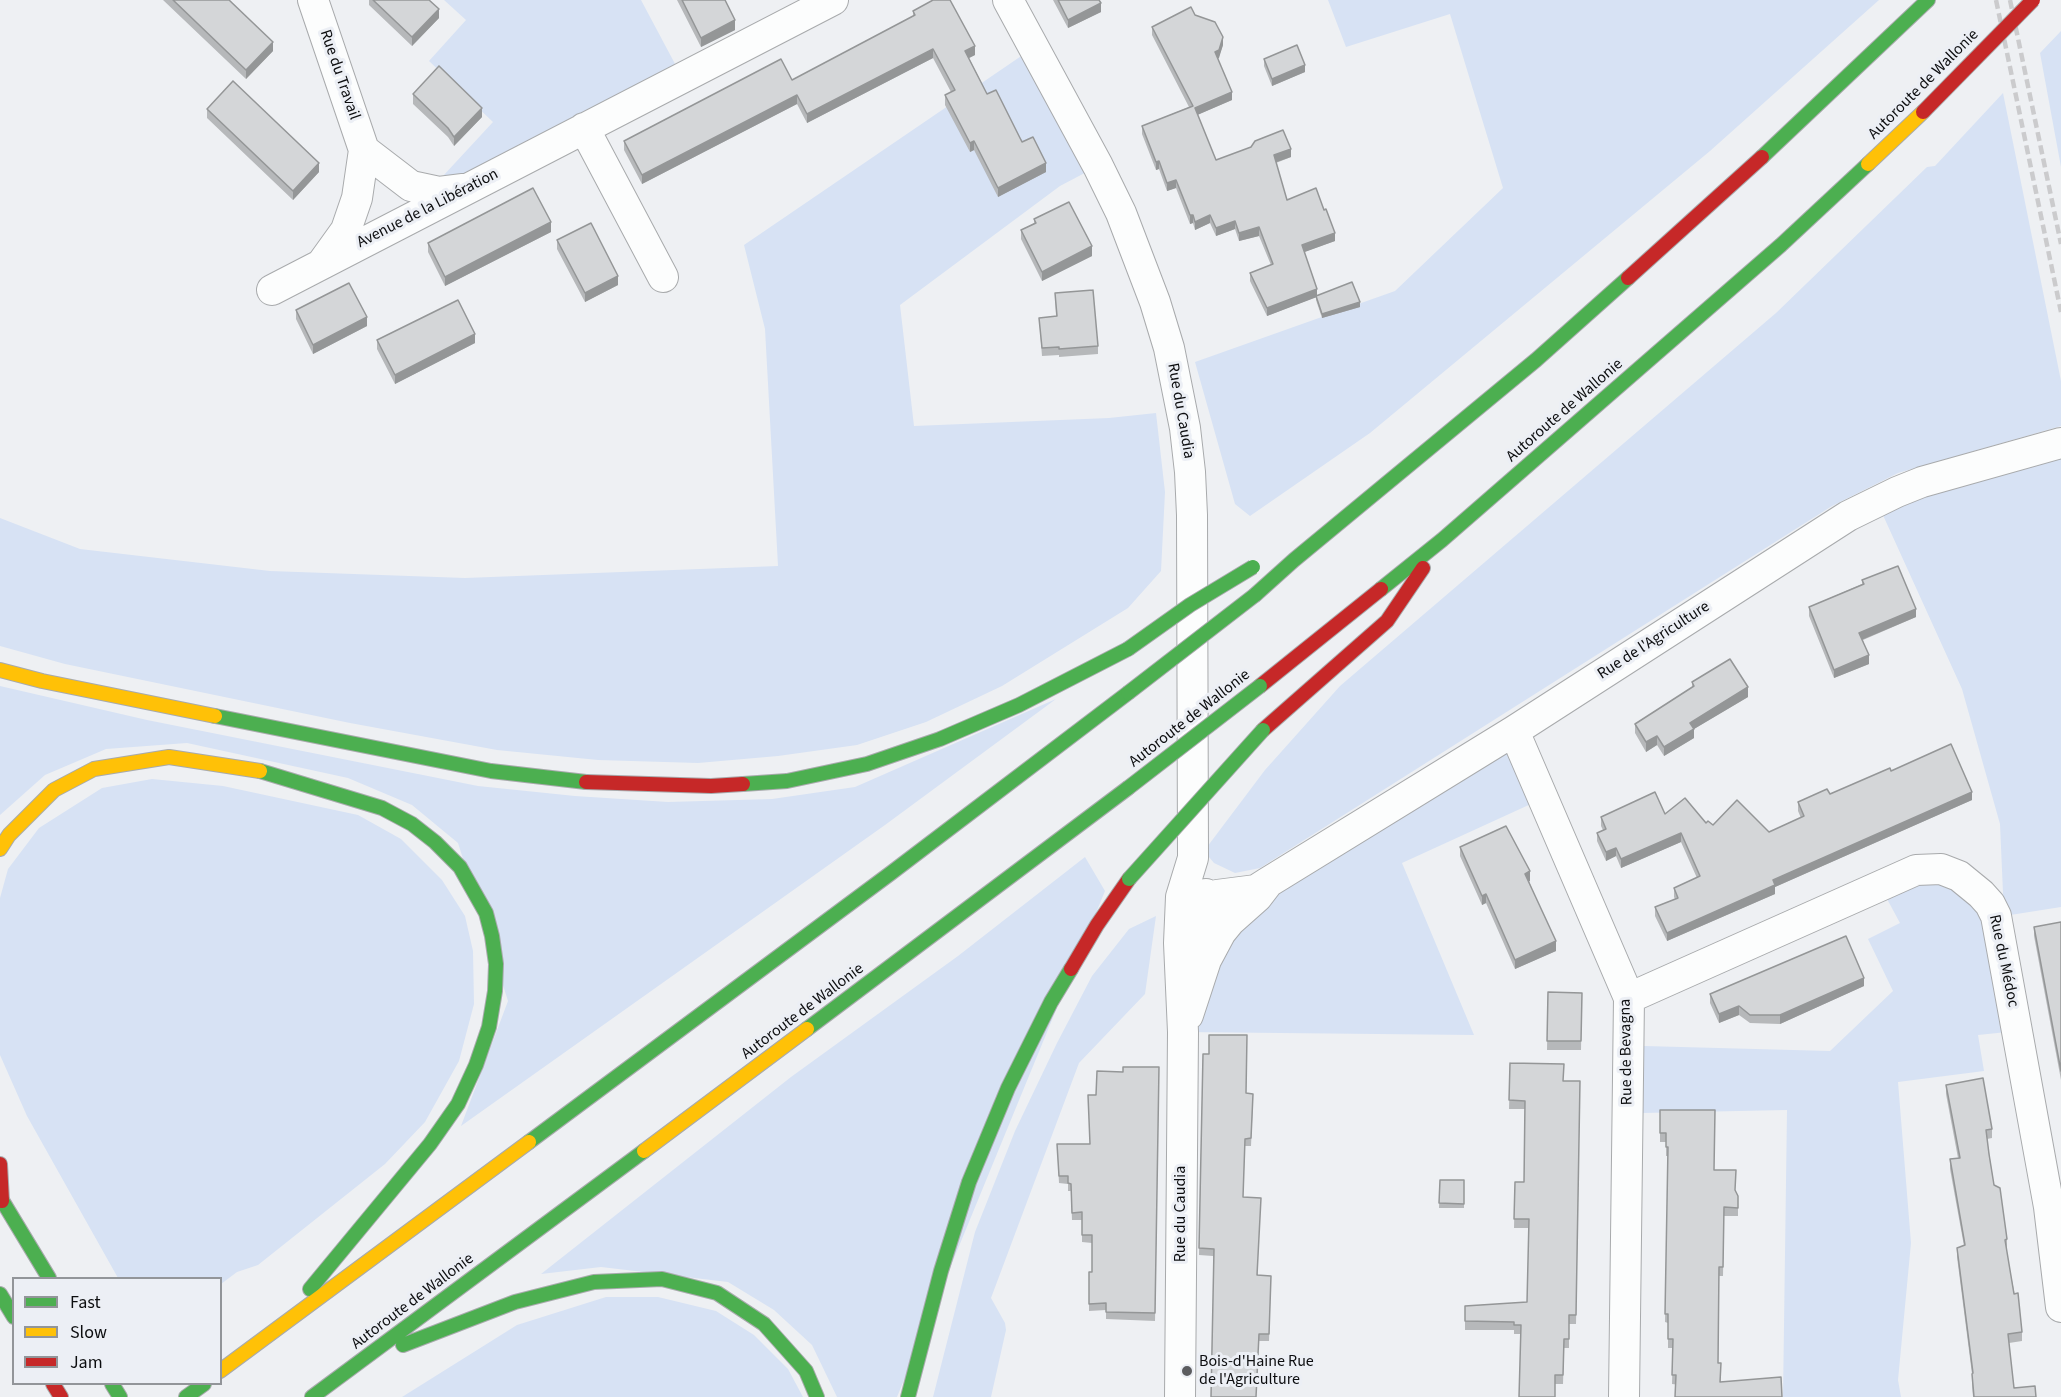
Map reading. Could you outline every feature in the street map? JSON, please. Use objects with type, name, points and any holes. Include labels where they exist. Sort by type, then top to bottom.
[{"type":"highway","points":[[222,1370],[891,873],[1255,595],[1536,360],[1736,182],[1928,0]]},
{"type":"highway","name":"Autoroute de Wallonie","points":[[313,1397],[1128,788],[1442,540],[1781,245],[1923,112],[2033,0]]},
{"type":"highway","points":[[908,1397],[969,1182],[1008,1088],[1051,1002],[1097,925],[1129,879],[1263,730],[1387,621],[1442,540]]},
{"type":"highway","points":[[0,670],[112,696],[491,771],[600,784],[711,786],[787,780],[867,764],[940,739],[1019,705],[1128,649],[1190,605],[1253,567],[1290,564]]},
{"type":"highway","points":[[0,849],[9,835],[54,790],[94,769],[169,757],[256,770],[382,808],[412,824],[435,843],[460,867],[473,888],[486,913],[496,964],[495,992],[489,1027],[472,1075],[458,1104],[430,1144],[274,1332]]},
{"type":"highway","points":[[0,1164],[1,1199],[48,1277]]},
{"type":"highway","points":[[365,1359],[515,1302],[594,1282],[662,1279],[717,1293],[764,1324],[806,1371],[817,1397]]},
{"type":"highway","points":[[0,1294],[12,1314]]},
{"type":"highway","points":[[186,1397],[201,1385]]},
{"type":"street","name":"Rue du Travail","points":[[313,0],[364,150],[357,198],[346,230],[322,264]]},
{"type":"street","name":"Avenue de la Libération","points":[[272,290],[833,0]]},
{"type":"street","name":"Rue du Caudia","points":[[1008,0],[1121,213],[1155,302],[1168,348],[1185,428],[1192,515],[1201,899],[1206,960],[1183,1032]]},
{"type":"street","points":[[584,128],[663,277]]},
{"type":"street","points":[[364,150],[411,186],[439,192],[466,189]]},
{"type":"street","name":"Rue de l'Agriculture","points":[[1201,899],[1255,887],[1514,731],[1848,516],[1922,482],[2061,443]]},
{"type":"street","name":"Rue de Bevagna","points":[[1514,731],[1629,998],[1624,1397]]},
{"type":"street","name":"Rue du Médoc","points":[[1629,998],[1916,870],[1941,869],[1959,876],[1981,894],[1990,904],[1996,916],[2049,1208],[2061,1307]]},
{"type":"street","name":"Rue du Caudia","points":[[1180,1397],[1183,1032],[1179,943],[1201,899]]},
{"type":"shaded area","points":[[444,0],[641,0],[682,77],[430,190],[493,122],[429,61],[466,20]]},
{"type":"shaded area","points":[[1328,0],[1879,0],[1710,151],[1370,433],[1250,516],[1235,504],[1195,362],[1395,291],[1503,188],[1450,14],[1346,47]]},
{"type":"shaded area","points":[[2061,31],[2061,167],[2040,53]]},
{"type":"shaded area","points":[[1033,48],[1098,166],[1060,186],[900,305],[914,426],[1109,418],[1156,413],[1165,492],[1161,571],[1128,608],[1002,686],[926,722],[857,745],[778,756],[698,763],[598,760],[497,750],[350,723],[65,664],[0,646],[0,518],[80,549],[270,571],[465,578],[778,566],[765,329],[744,245]]},
{"type":"shaded area","points":[[2003,93],[2061,381],[2061,426],[1898,473],[1832,506],[1260,868],[1235,873],[1214,863],[1204,851],[1265,770],[1340,686],[1776,313],[1927,167],[1935,166]]},
{"type":"shaded area","points":[[2061,456],[2061,907],[2004,916],[2000,824],[1962,689],[1877,502]]},
{"type":"shaded area","points":[[0,686],[147,720],[478,786],[575,796],[668,802],[772,799],[855,787],[1056,699],[885,825],[461,1126],[508,1001],[458,843],[412,805],[348,778],[187,743],[106,749],[45,775],[0,815]]},
{"type":"shaded area","points":[[1514,731],[1544,798],[1402,863],[1474,1035],[1183,1032],[1221,932]]},
{"type":"shaded area","points":[[152,779],[223,786],[358,815],[401,839],[442,880],[465,916],[473,951],[474,1004],[459,1061],[425,1122],[385,1164],[258,1265],[237,1272],[222,1283],[222,1277],[117,1277],[27,1116],[0,1055],[0,898],[8,869],[39,828],[102,788]]},
{"type":"shaded area","points":[[1085,857],[1105,891],[897,1397],[837,1397],[812,1345],[774,1310],[728,1282],[601,1267],[541,1274],[791,1077],[958,956]]},
{"type":"shaded area","points":[[1916,870],[1981,894],[2017,1031],[1978,1035],[1984,1071],[1898,1082],[1911,1243],[1898,1380],[1901,1397],[1783,1397],[1787,1110],[1642,1113],[1644,1046],[1830,1051],[1893,991],[1868,939],[1900,923],[1880,886]]},
{"type":"shaded area","points":[[1156,916],[1145,994],[1079,1063],[991,1298],[1005,1323],[1006,1330],[991,1397],[933,1397],[975,1232],[1015,1131],[1092,976],[1129,929]]},
{"type":"shaded area","points":[[606,1297],[658,1297],[716,1311],[754,1335],[788,1369],[803,1397],[402,1397],[517,1325]]},
{"type":"building","points":[[173,0],[229,0],[273,42],[246,70]]},
{"type":"building","points":[[373,0],[429,0],[439,9],[412,37]]},
{"type":"building","points":[[682,0],[725,0],[735,20],[701,38]]},
{"type":"building","points":[[933,0],[950,0],[975,46],[965,51],[987,94],[996,90],[1022,142],[1033,137],[1046,163],[998,188],[974,141],[970,143],[945,95],[955,90],[933,49],[807,114],[797,95],[642,175],[624,141],[781,59],[792,80],[915,15],[913,11]]},
{"type":"building","points":[[1058,0],[1099,0],[1101,3],[1068,20]]},
{"type":"building","points":[[1191,7],[1195,15],[1215,22],[1223,37],[1219,50],[1215,52],[1232,92],[1195,108],[1216,160],[1251,147],[1255,141],[1283,130],[1291,149],[1274,155],[1287,200],[1316,188],[1335,233],[1302,245],[1317,289],[1267,308],[1250,273],[1273,264],[1259,227],[1239,233],[1235,221],[1216,228],[1210,215],[1195,222],[1176,180],[1167,183],[1142,126],[1193,106],[1152,27]]},
{"type":"building","points":[[1297,45],[1305,65],[1272,79],[1264,59]]},
{"type":"building","points":[[439,66],[482,108],[454,137],[448,128],[413,94]]},
{"type":"building","points":[[233,81],[319,163],[293,191],[207,109]]},
{"type":"building","points":[[533,188],[551,222],[445,277],[428,243]]},
{"type":"building","points":[[1069,202],[1092,246],[1042,272],[1021,230],[1036,223],[1034,219]]},
{"type":"building","points":[[591,223],[618,276],[585,293],[557,240]]},
{"type":"building","points":[[1352,282],[1360,302],[1322,314],[1316,296]]},
{"type":"building","points":[[349,283],[367,317],[313,345],[296,310]]},
{"type":"building","points":[[1093,290],[1098,346],[1042,348],[1039,318],[1057,316],[1055,293]]},
{"type":"building","points":[[458,300],[475,334],[395,375],[377,340]]},
{"type":"building","points":[[1898,566],[1916,609],[1859,633],[1869,655],[1834,670],[1809,607],[1864,584],[1862,580]]},
{"type":"building","points":[[1730,659],[1748,687],[1690,723],[1694,729],[1664,747],[1657,736],[1646,742],[1635,724],[1694,686],[1692,682]]},
{"type":"building","points":[[1951,744],[1972,792],[1773,880],[1775,885],[1667,933],[1655,907],[1678,898],[1674,888],[1700,876],[1681,833],[1621,859],[1616,848],[1606,852],[1597,833],[1606,829],[1601,817],[1655,792],[1665,814],[1685,798],[1706,823],[1708,821],[1713,825],[1737,800],[1769,832],[1804,816],[1798,802],[1827,789],[1830,794],[1890,768],[1891,771]]},
{"type":"building","points":[[1506,826],[1530,871],[1525,874],[1556,941],[1515,960],[1486,894],[1482,896],[1460,847]]},
{"type":"building","points":[[2061,922],[2061,1071],[2034,927]]},
{"type":"building","points":[[1846,936],[1864,978],[1780,1015],[1750,1015],[1739,1006],[1719,1014],[1710,994]]},
{"type":"building","points":[[1548,992],[1582,993],[1581,1041],[1547,1041]]},
{"type":"building","points":[[1209,1035],[1247,1035],[1246,1093],[1253,1094],[1251,1138],[1245,1139],[1243,1197],[1261,1198],[1257,1275],[1271,1276],[1269,1334],[1259,1334],[1256,1397],[1211,1397],[1214,1249],[1199,1248],[1203,1054],[1209,1054]]},
{"type":"building","points":[[1510,1063],[1564,1064],[1563,1081],[1580,1081],[1576,1315],[1569,1315],[1569,1339],[1564,1339],[1563,1375],[1555,1375],[1555,1397],[1519,1397],[1521,1325],[1514,1325],[1514,1322],[1465,1321],[1465,1306],[1527,1302],[1529,1219],[1514,1219],[1515,1182],[1524,1182],[1525,1101],[1509,1100]]},
{"type":"building","points":[[1123,1067],[1159,1067],[1155,1313],[1106,1312],[1106,1303],[1089,1304],[1092,1235],[1082,1235],[1082,1212],[1072,1213],[1071,1184],[1068,1183],[1068,1176],[1059,1176],[1057,1144],[1090,1144],[1088,1095],[1096,1095],[1097,1071],[1123,1072]]},
{"type":"building","points":[[1983,1078],[1992,1129],[1986,1130],[1989,1154],[1994,1185],[2000,1188],[2007,1239],[2005,1240],[2014,1294],[2018,1293],[2022,1332],[2008,1334],[2014,1388],[2035,1386],[2036,1397],[1974,1397],[1957,1248],[1965,1245],[1950,1159],[1960,1158],[1946,1085]]},
{"type":"building","points":[[1660,1110],[1715,1110],[1714,1170],[1736,1170],[1735,1190],[1738,1196],[1738,1208],[1724,1207],[1723,1267],[1719,1267],[1718,1363],[1721,1363],[1720,1382],[1781,1377],[1782,1397],[1675,1397],[1676,1375],[1672,1375],[1673,1339],[1668,1339],[1668,1314],[1665,1314],[1668,1147],[1666,1147],[1666,1133],[1660,1133]]},
{"type":"building","points":[[1440,1180],[1464,1180],[1464,1204],[1439,1203]]},
{"type":"railway","points":[[1996,0],[2061,312]]},
{"type":"railway","points":[[2010,0],[2061,244]]},
{"type":"traffic: fast","points":[[1762,157],[1928,0]]},
{"type":"traffic: fast","points":[[1381,589],[1442,540],[1781,245],[1868,164]]},
{"type":"traffic: fast","points":[[1255,595],[1294,560],[1536,360],[1628,278]]},
{"type":"traffic: fast","points":[[1128,649],[1190,605],[1253,567]]},
{"type":"traffic: fast","points":[[1128,693],[1255,595]]},
{"type":"traffic: fast","points":[[743,784],[787,781],[867,764],[940,739],[1019,705],[1128,649]]},
{"type":"traffic: fast","points":[[1128,788],[1260,686]]},
{"type":"traffic: fast","points":[[529,1142],[891,873],[1128,693]]},
{"type":"traffic: fast","points":[[215,716],[491,771],[586,782]]},
{"type":"traffic: fast","points":[[1129,879],[1263,730]]},
{"type":"traffic: fast","points":[[260,771],[382,808],[412,824],[435,842],[460,867],[486,913],[496,964],[495,991],[489,1027],[476,1065],[458,1104],[430,1144],[310,1289]]},
{"type":"traffic: fast","points":[[807,1029],[1128,788]]},
{"type":"traffic: fast","points":[[908,1397],[941,1271],[969,1182],[1008,1088],[1051,1002],[1071,969]]},
{"type":"traffic: fast","points":[[312,1397],[644,1151]]},
{"type":"traffic: fast","points":[[0,1197],[48,1277]]},
{"type":"traffic: fast","points":[[403,1345],[515,1302],[594,1282],[662,1279],[717,1293],[764,1324],[806,1371],[817,1397]]},
{"type":"traffic: fast","points":[[0,1294],[12,1314]]},
{"type":"traffic: fast","points":[[113,1385],[120,1397]]},
{"type":"traffic: fast","points":[[186,1397],[203,1385]]},
{"type":"traffic: slow","points":[[1868,164],[1923,112]]},
{"type":"traffic: slow","points":[[0,670],[42,681],[215,716]]},
{"type":"traffic: slow","points":[[0,849],[9,835],[54,790],[94,769],[169,757],[260,771]]},
{"type":"traffic: slow","points":[[644,1151],[807,1029]]},
{"type":"traffic: slow","points":[[222,1370],[529,1142]]},
{"type":"traffic: jam","points":[[1923,112],[2033,0]]},
{"type":"traffic: jam","points":[[1628,278],[1762,157]]},
{"type":"traffic: jam","points":[[1263,730],[1387,621],[1423,568]]},
{"type":"traffic: jam","points":[[1260,686],[1381,589]]},
{"type":"traffic: jam","points":[[586,782],[711,786],[743,784]]},
{"type":"traffic: jam","points":[[1071,969],[1097,925],[1129,879]]},
{"type":"traffic: jam","points":[[0,1164],[2,1201]]},
{"type":"traffic: jam","points":[[54,1385],[61,1397]]},
{"type":"place","name":"Bois-d'Haine Rue de l'Agriculture","points":[[1187,1371]]}]
